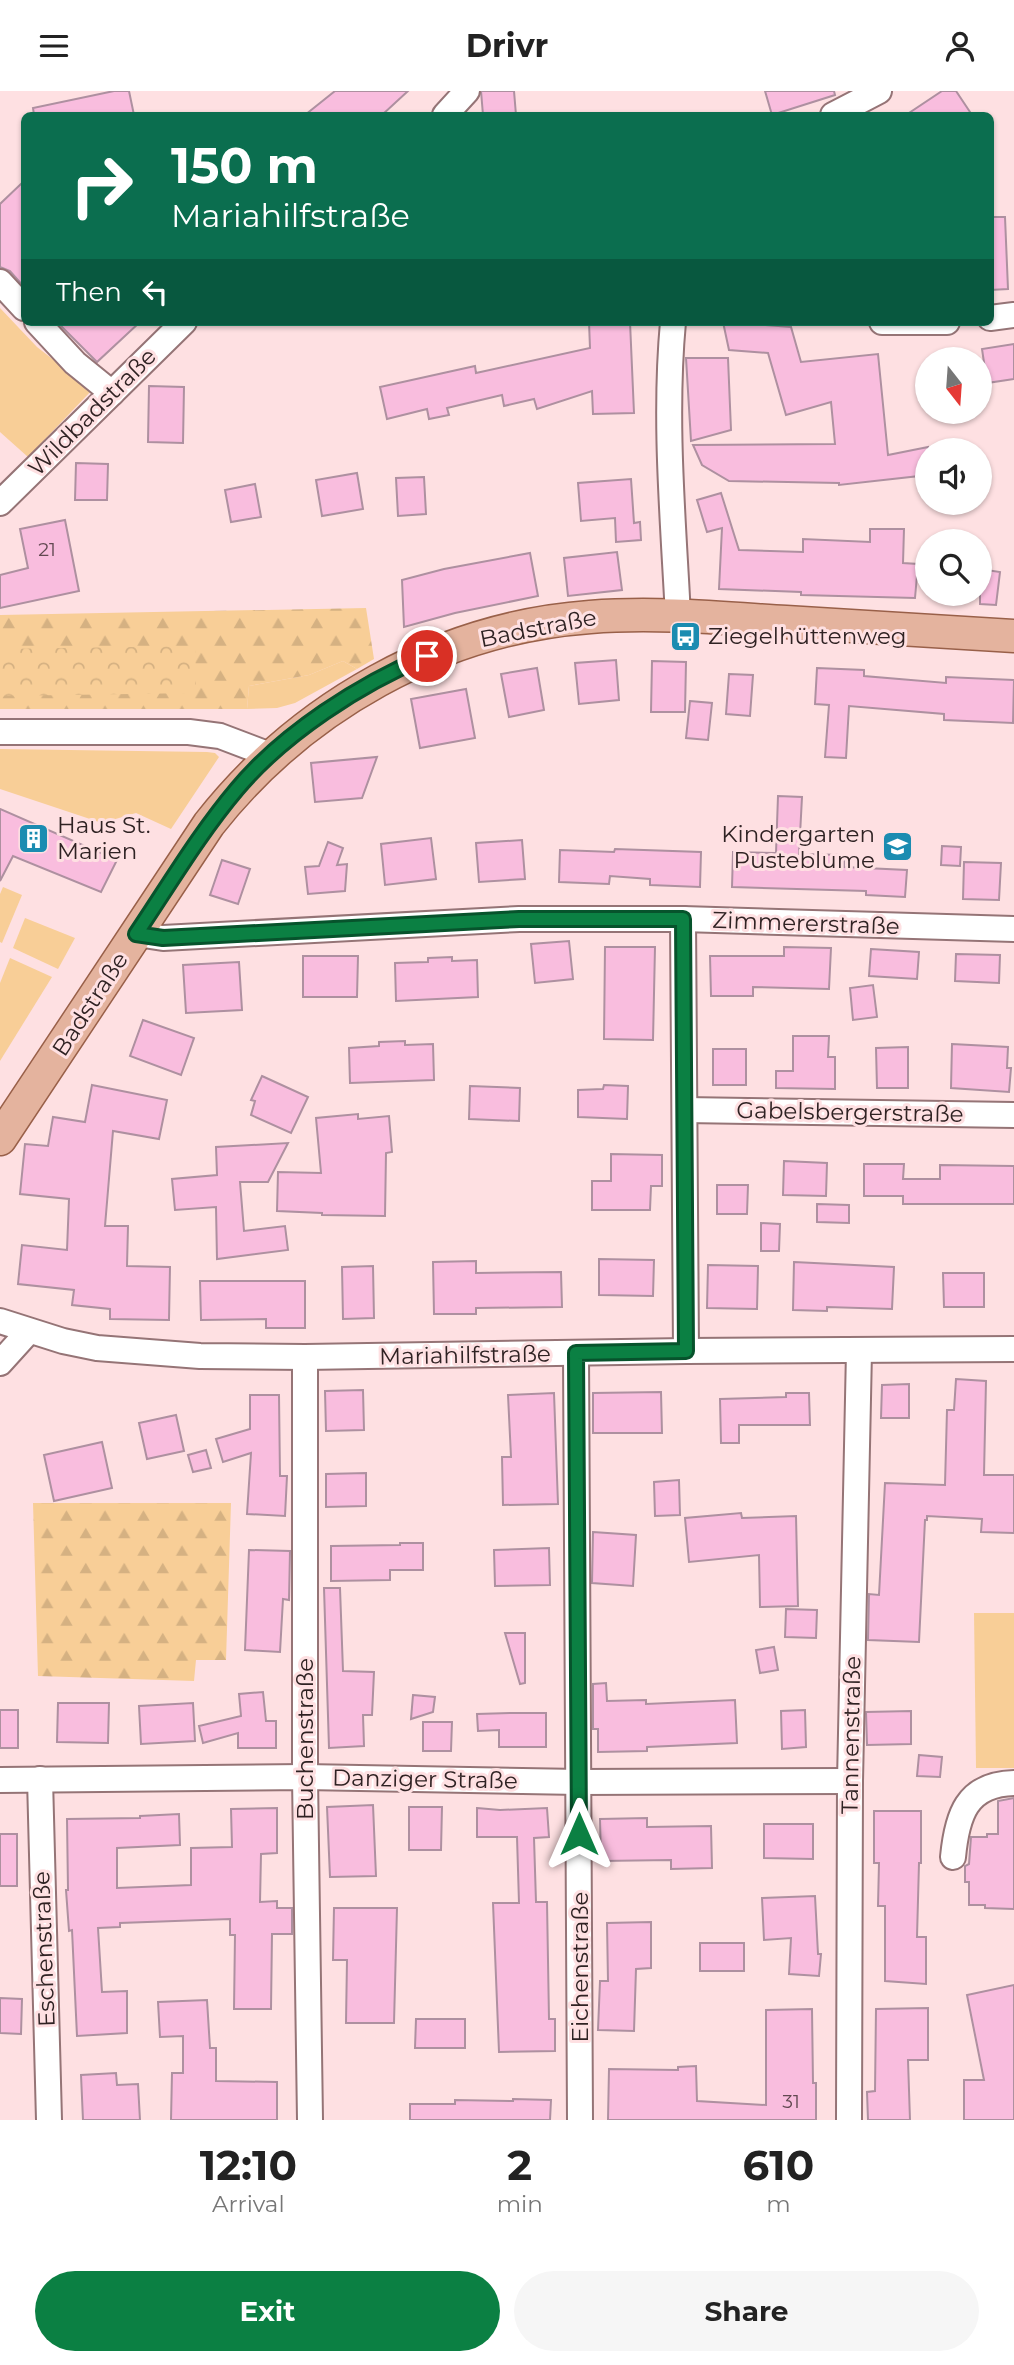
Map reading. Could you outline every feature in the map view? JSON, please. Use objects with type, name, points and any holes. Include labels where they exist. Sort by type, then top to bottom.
[{"type":"main road","name":"Badstraße","points":[[0,1139],[209,824],[238,787],[270,755],[329,709],[390,673],[441,650],[516,628],[614,615],[678,616],[1014,635]]},
{"type":"street","points":[[839,112],[879,91]]},
{"type":"street","points":[[0,282],[21,305]]},
{"type":"street","points":[[994,318],[1014,315]]},
{"type":"street","points":[[41,326],[75,363],[112,393]]},
{"type":"street","name":"Wildbadstraße","points":[[0,503],[180,326]]},
{"type":"street","points":[[673,326],[669,409],[678,616]]},
{"type":"street","points":[[0,731],[189,732],[220,737],[270,755]]},
{"type":"street","name":"Zimmererstraße","points":[[136,934],[163,938],[519,919],[683,919],[1014,929]]},
{"type":"street","points":[[683,919],[686,1351]]},
{"type":"street","name":"Gabelsbergerstraße","points":[[685,1110],[1014,1115]]},
{"type":"street","name":"Mariahilfstraße","points":[[1,1322],[97,1348],[180,1355],[305,1357],[1014,1349]]},
{"type":"street","points":[[0,1363],[29,1331]]},
{"type":"street","name":"Tannenstraße","points":[[849,2120],[850,1781],[859,1351]]},
{"type":"street","name":"Eichenstraße","points":[[576,1353],[580,2120]]},
{"type":"street","name":"Buchenstraße","points":[[305,1357],[304,1777],[310,2120]]},
{"type":"street","name":"Danziger Straße","points":[[0,1780],[304,1777],[579,1782],[850,1781]]},
{"type":"street","name":"Eschenstraße","points":[[40,1779],[49,2120]]},
{"type":"street","points":[[953,1857],[958,1822],[972,1798],[988,1787],[1014,1783]]},
{"type":"green space","points":[[0,308],[37,347],[92,390],[28,457],[0,432]]},
{"type":"green space","points":[[366,608],[374,659],[357,669],[343,661],[309,675],[249,686],[247,709],[0,709],[0,615]]},
{"type":"green space","points":[[195,646],[196,693],[0,696],[0,649]]},
{"type":"green space","points":[[343,661],[357,669],[295,703],[277,708],[247,709],[249,686],[309,675]]},
{"type":"green space","points":[[0,749],[207,752],[215,753],[219,757],[171,829],[136,813],[102,823],[0,789]]},
{"type":"green space","points":[[3,887],[22,895],[2,943],[0,894]]},
{"type":"green space","points":[[25,918],[75,938],[58,969],[13,948]]},
{"type":"green space","points":[[10,958],[52,977],[0,1061],[0,983]]},
{"type":"green space","points":[[33,1503],[231,1503],[226,1660],[196,1660],[194,1681],[38,1676]]},
{"type":"green space","points":[[974,1613],[1014,1613],[1014,1768],[976,1768]]},
{"type":"building","points":[[114,91],[129,91],[133,112],[34,112],[33,108]]},
{"type":"building","points":[[335,91],[408,91],[385,112],[309,112]]},
{"type":"building","points":[[481,91],[514,91],[516,112],[483,112]]},
{"type":"building","points":[[765,91],[834,91],[835,95],[781,112],[771,112]]},
{"type":"building","points":[[942,91],[956,91],[970,112],[910,112]]},
{"type":"building","points":[[21,184],[21,284],[10,271],[0,267],[0,204]]},
{"type":"building","points":[[994,217],[1005,217],[1008,289],[994,290]]},
{"type":"building","points":[[61,326],[136,326],[97,362]]},
{"type":"building","points":[[589,326],[630,326],[634,413],[593,414],[592,391],[537,409],[534,399],[504,406],[502,395],[447,408],[449,415],[429,419],[427,409],[387,419],[380,387],[475,366],[476,373],[590,348]]},
{"type":"building","points":[[724,326],[791,327],[801,362],[878,354],[888,455],[915,450],[915,476],[839,485],[729,481],[702,465],[693,445],[835,444],[831,402],[786,415],[768,353],[729,350]]},
{"type":"building","points":[[1014,344],[1014,379],[992,382],[992,347]]},
{"type":"building","points":[[686,358],[728,358],[731,430],[691,441]]},
{"type":"building","points":[[149,386],[184,387],[183,443],[148,442]]},
{"type":"building","points":[[76,463],[108,464],[107,500],[75,500]]},
{"type":"building","points":[[357,473],[363,509],[322,516],[316,480]]},
{"type":"building","points":[[424,477],[426,514],[398,516],[396,478]]},
{"type":"building","points":[[631,479],[634,523],[640,522],[641,540],[616,542],[615,518],[581,521],[578,483]]},
{"type":"building","points":[[255,484],[261,517],[231,522],[225,490]]},
{"type":"building","points":[[721,493],[739,550],[803,552],[803,539],[870,542],[870,529],[904,529],[903,563],[915,564],[915,598],[801,595],[801,592],[719,589],[722,528],[707,532],[697,500]]},
{"type":"building","points":[[65,520],[79,591],[0,608],[0,575],[28,568],[20,529]]},
{"type":"building","points":[[617,552],[622,590],[568,596],[564,558]]},
{"type":"building","points":[[530,553],[538,596],[455,613],[404,627],[402,580]]},
{"type":"building","points":[[992,571],[1000,572],[996,605],[992,605]]},
{"type":"building","points":[[616,660],[619,700],[579,704],[575,663]]},
{"type":"building","points":[[652,661],[686,662],[685,712],[651,712]]},
{"type":"building","points":[[537,668],[544,710],[509,717],[501,674]]},
{"type":"building","points":[[817,668],[864,670],[864,676],[946,683],[946,677],[1014,680],[1013,723],[944,720],[944,714],[849,706],[846,758],[825,757],[829,705],[815,704]]},
{"type":"building","points":[[729,674],[753,675],[750,716],[726,714]]},
{"type":"building","points":[[466,689],[475,738],[420,748],[411,699]]},
{"type":"building","points":[[690,701],[712,703],[708,740],[686,738]]},
{"type":"building","points":[[377,757],[362,798],[315,802],[311,763]]},
{"type":"building","points":[[778,796],[802,797],[799,854],[844,855],[844,867],[907,870],[905,897],[866,895],[866,891],[732,887],[733,852],[776,853]]},
{"type":"building","name":"Haus St. Marien","points":[[0,809],[117,860],[101,892],[13,856],[0,881]]},
{"type":"building","points":[[431,838],[436,879],[385,885],[381,844]]},
{"type":"building","points":[[522,840],[525,879],[479,882],[476,843]]},
{"type":"building","points":[[328,842],[343,848],[337,865],[347,864],[345,891],[308,894],[305,867],[319,866]]},
{"type":"building","points":[[942,846],[961,847],[960,866],[941,865]]},
{"type":"building","points":[[615,849],[701,852],[700,887],[650,885],[650,879],[610,876],[609,884],[559,882],[560,850],[614,852]]},
{"type":"building","points":[[222,860],[250,869],[238,904],[210,895]]},
{"type":"building","points":[[964,862],[1001,863],[999,900],[963,899]]},
{"type":"building","points":[[569,941],[573,979],[535,983],[531,944]]},
{"type":"building","points":[[605,947],[655,947],[653,1040],[604,1039]]},
{"type":"building","points":[[784,947],[831,948],[829,989],[753,987],[753,996],[711,996],[710,956],[784,956]]},
{"type":"building","points":[[871,949],[919,952],[917,979],[869,976]]},
{"type":"building","points":[[956,954],[1000,955],[999,983],[955,981]]},
{"type":"building","points":[[303,956],[358,956],[357,997],[303,997]]},
{"type":"building","points":[[452,957],[452,961],[477,960],[478,997],[396,1001],[395,963],[428,962],[428,958]]},
{"type":"building","points":[[239,962],[242,1010],[186,1013],[183,965]]},
{"type":"building","points":[[873,985],[877,1017],[853,1020],[850,988]]},
{"type":"building","points":[[143,1020],[194,1038],[181,1075],[130,1056]]},
{"type":"building","points":[[793,1036],[829,1036],[828,1057],[835,1057],[835,1089],[776,1088],[776,1071],[793,1071]]},
{"type":"building","points":[[405,1041],[405,1045],[433,1044],[434,1080],[350,1083],[349,1048],[379,1046],[379,1042]]},
{"type":"building","points":[[952,1044],[1008,1047],[1007,1068],[1011,1068],[1009,1092],[951,1088]]},
{"type":"building","points":[[908,1047],[908,1088],[877,1088],[876,1048]]},
{"type":"building","points":[[713,1049],[746,1049],[746,1085],[713,1085]]},
{"type":"building","points":[[262,1076],[308,1097],[291,1133],[251,1115],[255,1101],[251,1100]]},
{"type":"building","points":[[92,1085],[167,1100],[159,1139],[113,1131],[105,1226],[128,1226],[127,1266],[170,1267],[169,1320],[110,1319],[110,1309],[72,1305],[74,1290],[18,1284],[22,1245],[67,1250],[69,1199],[20,1194],[25,1144],[48,1146],[53,1117],[85,1122]]},
{"type":"building","points":[[604,1085],[628,1086],[627,1119],[578,1117],[578,1090],[603,1089]]},
{"type":"building","points":[[470,1086],[520,1088],[519,1121],[469,1119]]},
{"type":"building","points":[[358,1114],[358,1119],[389,1116],[392,1152],[386,1153],[385,1216],[277,1211],[278,1172],[321,1173],[316,1118]]},
{"type":"building","points":[[288,1143],[268,1182],[240,1182],[244,1231],[285,1226],[288,1250],[217,1259],[216,1207],[175,1210],[172,1179],[217,1175],[216,1147]]},
{"type":"building","points":[[611,1154],[662,1155],[662,1186],[651,1186],[650,1210],[592,1210],[592,1181],[611,1181]]},
{"type":"building","points":[[784,1161],[827,1163],[826,1196],[783,1195]]},
{"type":"building","points":[[864,1164],[904,1164],[903,1179],[940,1179],[940,1165],[1014,1166],[1014,1204],[903,1204],[903,1196],[864,1196]]},
{"type":"building","points":[[717,1185],[748,1185],[747,1214],[717,1214]]},
{"type":"building","points":[[817,1204],[849,1205],[849,1223],[817,1222]]},
{"type":"building","points":[[761,1223],[780,1224],[779,1251],[761,1251]]},
{"type":"building","points":[[599,1259],[654,1260],[653,1296],[599,1295]]},
{"type":"building","points":[[476,1261],[476,1273],[561,1272],[562,1307],[476,1308],[476,1314],[434,1314],[433,1262]]},
{"type":"building","points":[[794,1262],[894,1267],[892,1309],[827,1307],[827,1311],[793,1310]]},
{"type":"building","points":[[708,1265],[758,1266],[757,1309],[707,1308]]},
{"type":"building","points":[[373,1266],[374,1318],[343,1319],[342,1267]]},
{"type":"building","points":[[943,1273],[984,1273],[984,1307],[944,1307]]},
{"type":"building","points":[[200,1281],[305,1281],[305,1328],[266,1328],[266,1319],[201,1320]]},
{"type":"building","points":[[956,1379],[986,1381],[984,1475],[1014,1475],[1014,1533],[981,1532],[982,1519],[927,1516],[919,1642],[868,1640],[869,1594],[879,1595],[885,1483],[945,1485],[947,1410],[954,1410]]},
{"type":"building","points":[[909,1384],[909,1418],[881,1418],[882,1385]]},
{"type":"building","points":[[363,1390],[364,1430],[326,1431],[325,1391]]},
{"type":"building","points":[[661,1392],[662,1433],[593,1433],[593,1393]]},
{"type":"building","points":[[554,1393],[558,1504],[503,1505],[502,1457],[511,1457],[508,1395]]},
{"type":"building","points":[[786,1393],[809,1393],[810,1425],[739,1425],[739,1443],[721,1443],[720,1399],[786,1397]]},
{"type":"building","points":[[250,1395],[279,1395],[280,1476],[287,1476],[285,1516],[247,1514],[251,1453],[223,1462],[216,1439],[250,1429]]},
{"type":"building","points":[[176,1415],[184,1451],[147,1459],[139,1423]]},
{"type":"building","points":[[102,1442],[112,1488],[54,1501],[44,1455]]},
{"type":"building","points":[[206,1450],[211,1468],[193,1472],[188,1455]]},
{"type":"building","points":[[366,1473],[366,1506],[326,1507],[326,1474]]},
{"type":"building","points":[[679,1480],[680,1515],[655,1516],[654,1482]]},
{"type":"building","points":[[741,1513],[742,1518],[796,1516],[798,1606],[760,1607],[759,1555],[689,1562],[685,1518]]},
{"type":"building","points":[[593,1532],[636,1535],[633,1586],[592,1583]]},
{"type":"building","points":[[423,1543],[423,1570],[390,1570],[390,1580],[331,1581],[331,1546]]},
{"type":"building","points":[[549,1548],[550,1585],[495,1586],[494,1550]]},
{"type":"building","points":[[249,1550],[290,1551],[289,1600],[283,1599],[280,1652],[245,1650]]},
{"type":"building","points":[[324,1588],[340,1588],[343,1671],[374,1672],[372,1715],[363,1715],[364,1746],[329,1748]]},
{"type":"building","points":[[786,1609],[817,1610],[816,1638],[785,1637]]},
{"type":"building","points":[[505,1633],[525,1633],[525,1683],[520,1684]]},
{"type":"building","points":[[774,1647],[778,1670],[760,1673],[756,1650]]},
{"type":"building","points":[[606,1683],[607,1701],[646,1700],[646,1704],[735,1700],[737,1743],[647,1747],[647,1751],[598,1752],[598,1729],[593,1729],[593,1684]]},
{"type":"building","points":[[263,1692],[266,1721],[276,1721],[276,1748],[238,1748],[238,1733],[203,1743],[199,1726],[241,1716],[239,1694]]},
{"type":"building","points":[[413,1695],[435,1697],[433,1712],[411,1719]]},
{"type":"building","points":[[58,1703],[109,1703],[108,1743],[57,1742]]},
{"type":"building","points":[[193,1703],[195,1741],[141,1744],[139,1706]]},
{"type":"building","points":[[0,1710],[18,1710],[18,1748],[0,1748]]},
{"type":"building","points":[[805,1710],[806,1747],[782,1749],[781,1711]]},
{"type":"building","points":[[911,1711],[911,1744],[867,1745],[866,1712]]},
{"type":"building","points":[[546,1713],[546,1747],[499,1747],[499,1730],[478,1731],[477,1714]]},
{"type":"building","points":[[423,1722],[452,1722],[451,1751],[423,1751]]},
{"type":"building","points":[[919,1755],[942,1757],[940,1777],[917,1776]]},
{"type":"building","points":[[1014,1798],[1014,1909],[969,1905],[969,1882],[965,1882],[965,1866],[969,1864],[971,1837],[998,1834],[998,1801]]},
{"type":"building","points":[[373,1805],[376,1876],[330,1877],[327,1807]]},
{"type":"building","points":[[409,1807],[442,1807],[441,1850],[409,1850]]},
{"type":"building","points":[[277,1808],[277,1853],[261,1854],[260,1902],[277,1901],[277,1908],[292,1908],[292,1934],[272,1934],[271,2009],[234,2009],[235,1935],[230,1935],[230,1919],[120,1923],[120,1927],[98,1928],[102,1992],[127,1991],[127,2033],[77,2036],[72,1930],[69,1931],[66,1890],[67,1819],[140,1818],[179,1814],[180,1845],[117,1848],[117,1888],[191,1885],[191,1848],[232,1847],[231,1809]]},
{"type":"building","points":[[477,1808],[547,1808],[549,1837],[534,1838],[536,1902],[547,1902],[549,2019],[555,2019],[555,2051],[499,2052],[493,1903],[519,1903],[517,1837],[477,1837]]},
{"type":"building","points":[[874,1811],[921,1811],[917,1937],[926,1937],[926,1984],[885,1981],[885,1906],[878,1906],[879,1863],[874,1863]]},
{"type":"building","points":[[647,1818],[647,1827],[711,1826],[712,1868],[671,1869],[671,1860],[601,1861],[600,1819]]},
{"type":"building","points":[[764,1824],[813,1824],[813,1859],[764,1858]]},
{"type":"building","points":[[0,1834],[17,1834],[17,1886],[0,1886]]},
{"type":"building","points":[[815,1896],[818,1954],[821,1954],[819,1976],[789,1974],[791,1938],[764,1940],[762,1898]]},
{"type":"building","points":[[334,1908],[397,1908],[394,2023],[346,2023],[347,1960],[333,1960]]},
{"type":"building","points":[[651,1922],[651,1968],[636,1969],[634,2031],[598,2030],[600,1981],[608,1981],[607,1923]]},
{"type":"building","points":[[700,1943],[744,1943],[744,1971],[700,1971]]},
{"type":"building","points":[[1014,1985],[1014,2120],[964,2120],[964,2080],[984,2080],[967,1995]]},
{"type":"building","points":[[0,1998],[22,1999],[21,2034],[0,2033]]},
{"type":"building","points":[[207,2000],[210,2048],[216,2048],[216,2081],[277,2082],[277,2120],[171,2120],[172,2073],[183,2073],[183,2036],[160,2037],[158,2002]]},
{"type":"building","points":[[928,2008],[928,2060],[908,2060],[910,2120],[868,2120],[867,2092],[875,2091],[876,2009]]},
{"type":"building","points":[[812,2009],[816,2120],[608,2120],[609,2069],[678,2070],[678,2067],[696,2066],[697,2101],[766,2105],[766,2010]]},
{"type":"building","points":[[416,2019],[465,2019],[465,2048],[415,2048]]},
{"type":"building","points":[[116,2073],[117,2085],[138,2084],[140,2120],[83,2120],[81,2075]]},
{"type":"building","points":[[455,2100],[551,2100],[550,2120],[410,2120],[410,2104],[455,2104]]},
{"type":"place","name":"Ziegelhüttenweg","points":[[685,636]]},
{"type":"place","name":"Haus St. Marien","points":[[34,838]]},
{"type":"place","name":"Kindergarten Pusteblume","points":[[898,847]]},
{"type":"route","points":[[427,656],[372,683],[329,709],[270,755],[238,787],[209,824],[136,934],[163,938],[519,919],[683,919],[686,1351],[576,1353],[579,1834]]}]
